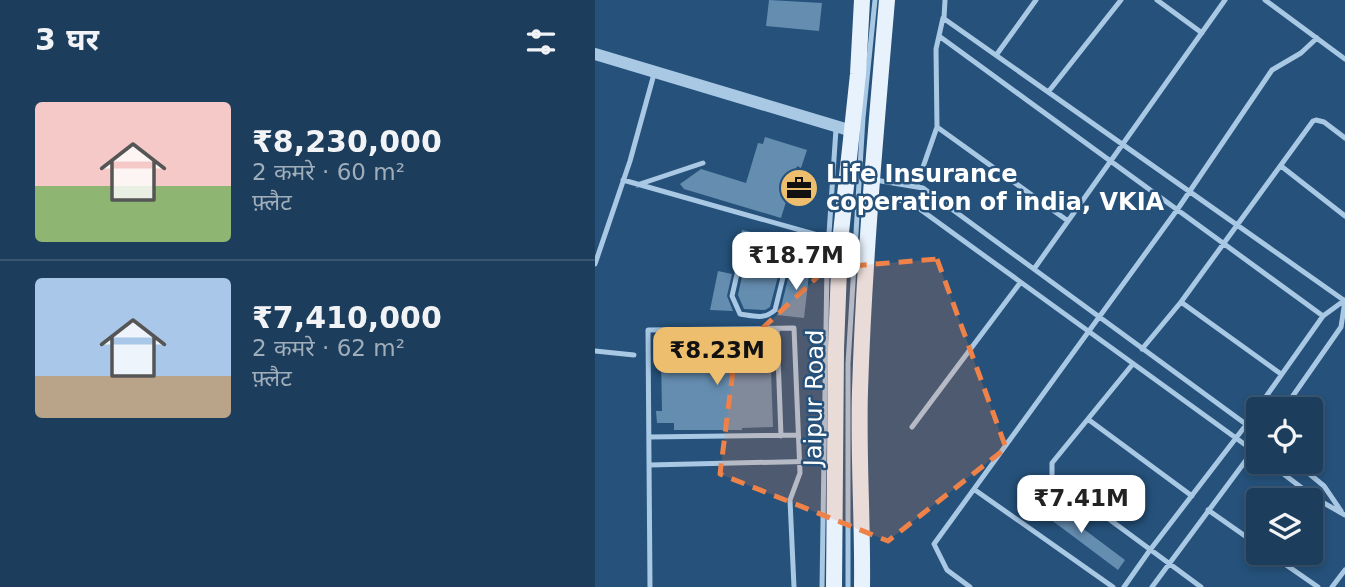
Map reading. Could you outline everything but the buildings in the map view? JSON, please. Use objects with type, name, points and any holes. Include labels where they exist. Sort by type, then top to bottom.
[{"type":"main road","name":"Jaipur Road","points":[[834,587],[829,461],[836,349],[834,240],[844,129],[858,74],[862,0]]},
{"type":"main road","points":[[862,587],[860,395],[869,196],[887,0]]},
{"type":"street","points":[[595,54],[844,129]]},
{"type":"lane","points":[[848,587],[848,350],[863,118],[875,0]]},
{"type":"lane","points":[[916,187],[937,127],[936,49],[944,18],[945,0]]},
{"type":"lane","points":[[997,54],[1036,0]]},
{"type":"lane","points":[[1049,91],[1121,0]]},
{"type":"lane","points":[[1157,0],[1202,33]]},
{"type":"lane","points":[[1034,269],[1225,0]]},
{"type":"lane","points":[[1265,0],[1345,59]]},
{"type":"lane","points":[[944,18],[1345,301]]},
{"type":"lane","points":[[939,36],[1323,316]]},
{"type":"lane","points":[[970,587],[947,570],[934,544],[1190,192],[1272,70],[1301,53],[1317,38]]},
{"type":"lane","points":[[595,264],[624,180],[655,71]]},
{"type":"lane","points":[[1142,349],[1181,302],[1235,225],[1315,120],[1324,122],[1345,138]]},
{"type":"lane","points":[[937,127],[1068,220]]},
{"type":"lane","points":[[638,184],[703,163]]},
{"type":"lane","points":[[1281,166],[1345,216]]},
{"type":"lane","points":[[871,179],[923,188],[1246,424]]},
{"type":"lane","points":[[624,180],[834,240]]},
{"type":"lane","points":[[869,196],[910,202],[1246,446]]},
{"type":"lane","points":[[788,257],[775,310],[769,316],[760,318],[740,314],[732,296],[743,248],[760,248],[788,257],[833,265]]},
{"type":"lane","points":[[912,427],[1020,283]]},
{"type":"lane","points":[[1266,397],[1323,316],[1345,301]]},
{"type":"lane","points":[[1293,397],[1343,329],[1345,301]]},
{"type":"lane","points":[[1181,302],[1281,374]]},
{"type":"lane","points":[[650,587],[648,330],[794,328],[800,461],[800,473],[790,500],[795,587]]},
{"type":"lane","points":[[777,329],[781,436]]},
{"type":"lane","points":[[595,351],[634,355]]},
{"type":"lane","points":[[1132,365],[1052,463],[1052,477],[1201,587]]},
{"type":"lane","points":[[1089,420],[1192,496]]},
{"type":"lane","points":[[1124,587],[1246,426]]},
{"type":"lane","points":[[649,437],[797,435]]},
{"type":"lane","points":[[649,465],[829,461],[822,587]]},
{"type":"lane","points":[[1152,587],[1208,510],[1246,465]]},
{"type":"lane","points":[[1284,474],[1315,498],[1344,514]]},
{"type":"lane","points":[[1310,474],[1325,486],[1344,514]]},
{"type":"lane","points":[[975,490],[1113,587]]},
{"type":"lane","points":[[1208,510],[1246,537]]},
{"type":"lane","points":[[1286,565],[1318,587]]},
{"type":"lane","points":[[1332,587],[1345,570]]},
{"type":"highlighted area","points":[[937,259],[1006,448],[888,541],[720,474],[735,354],[827,268]]},
{"type":"place","name":"Life Insurance coperation of india, VKIA","points":[[799,188]]}]
